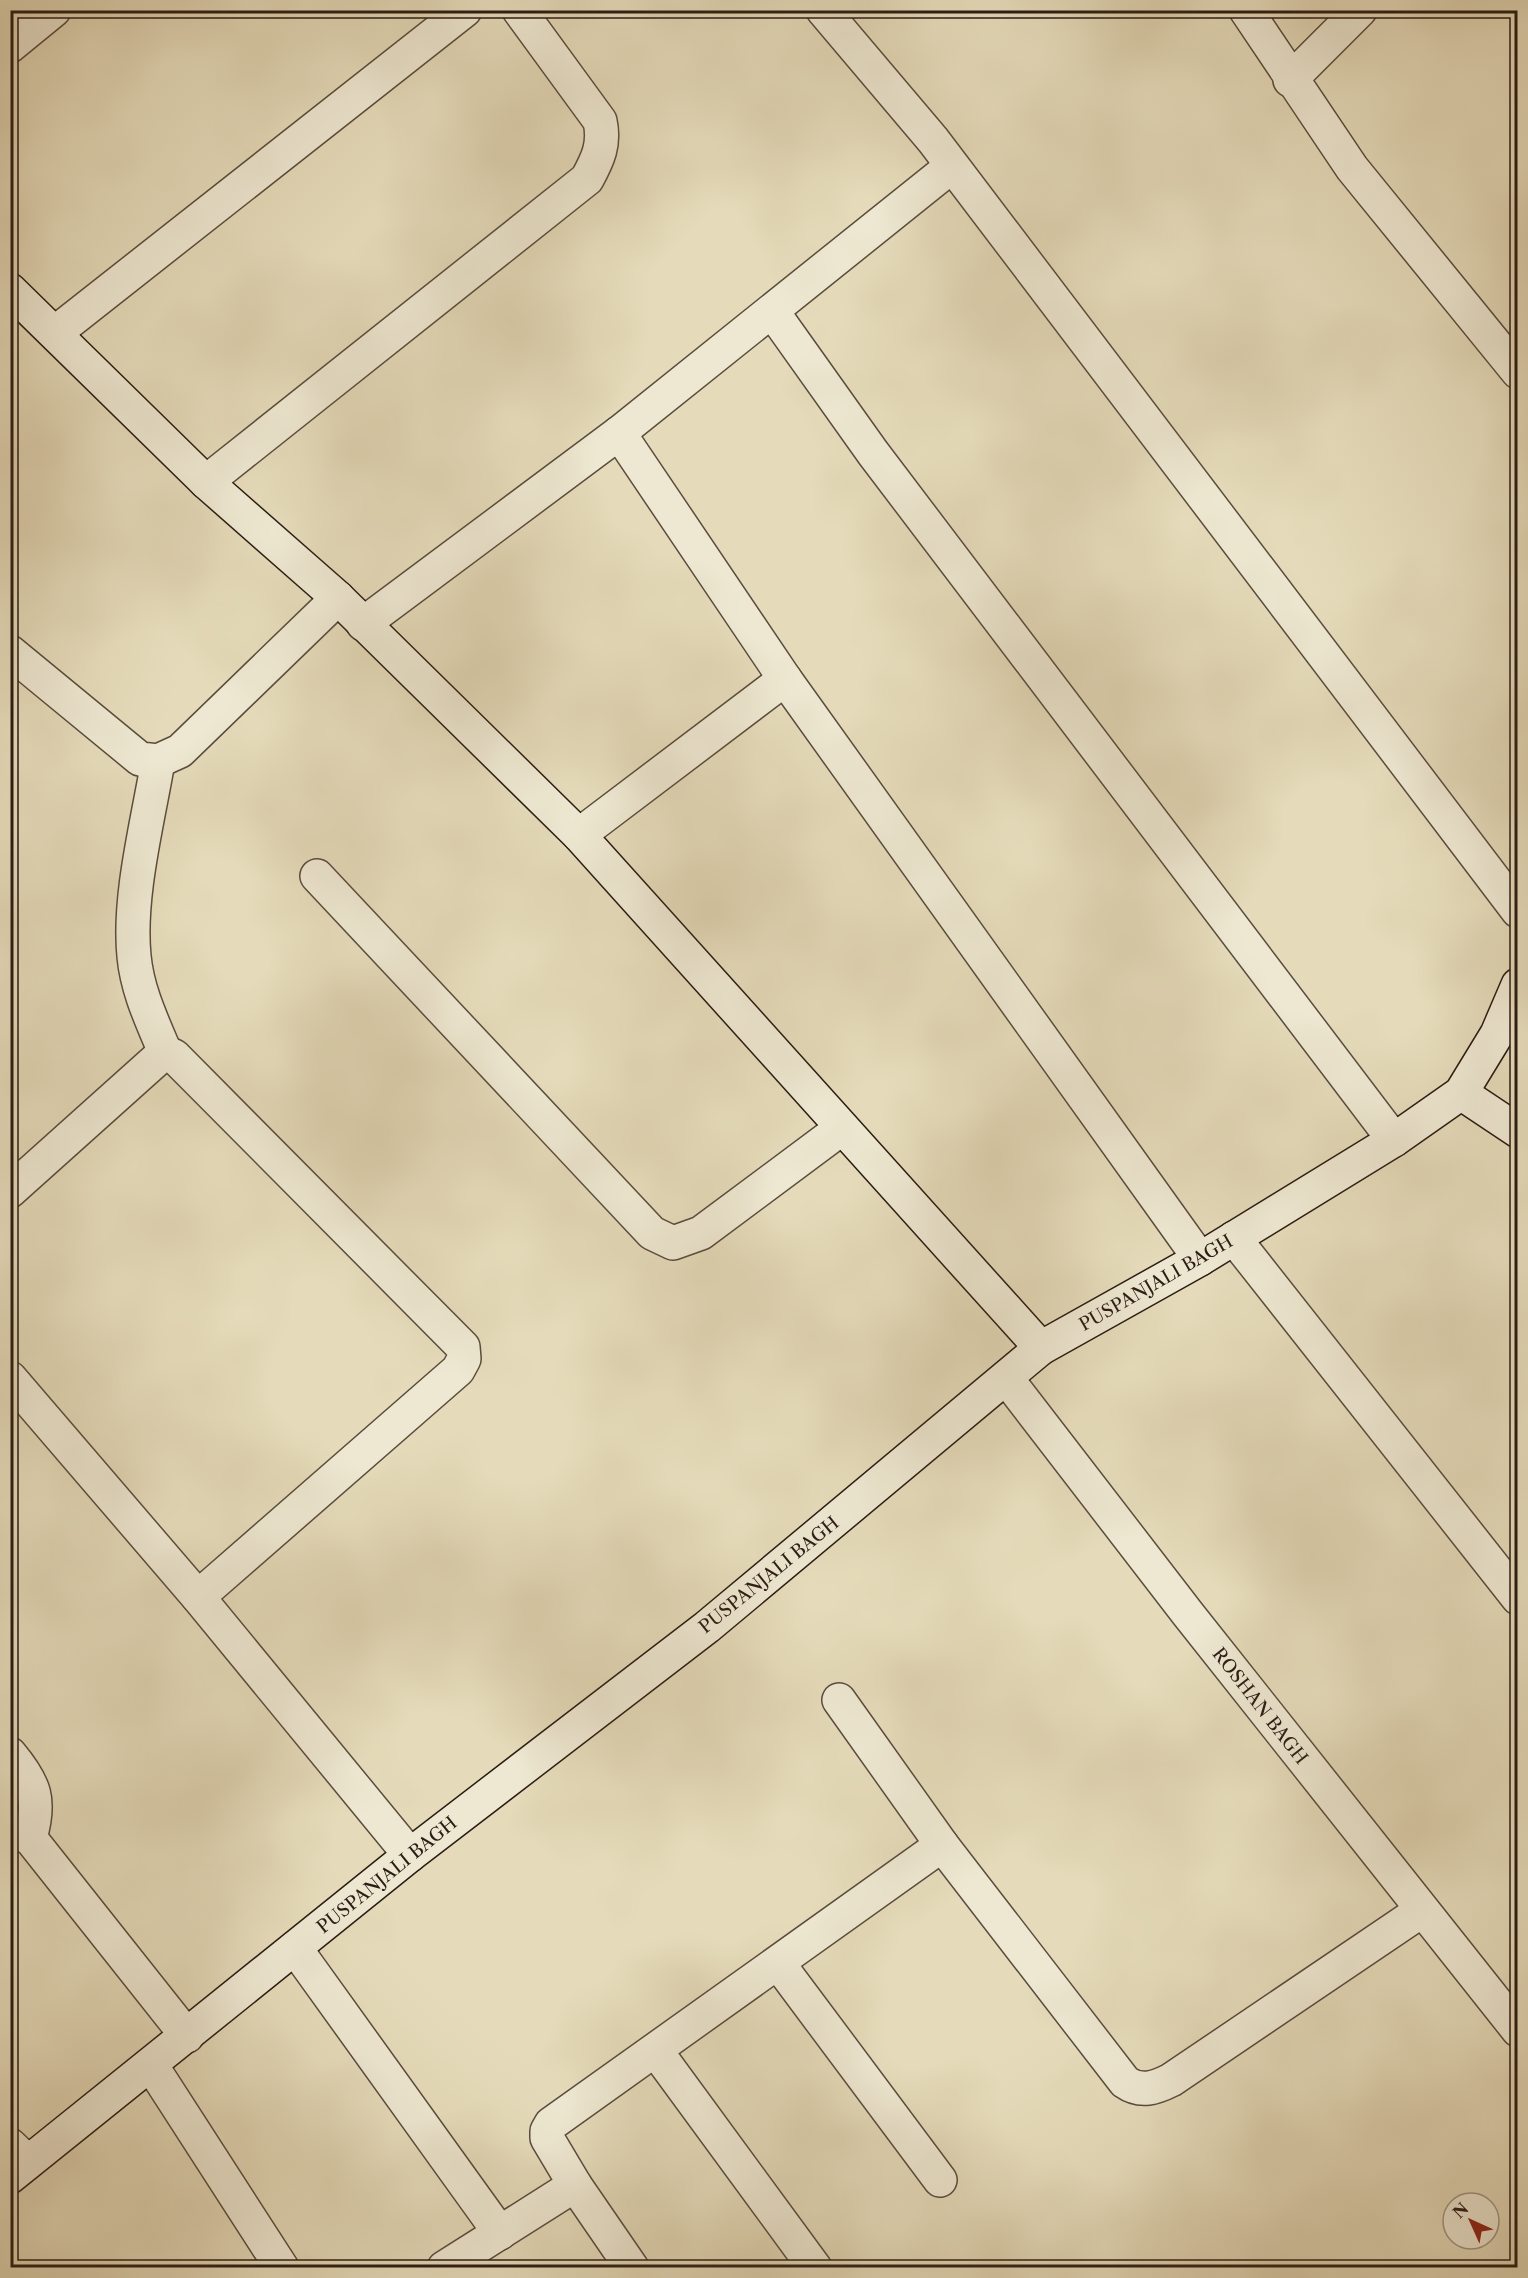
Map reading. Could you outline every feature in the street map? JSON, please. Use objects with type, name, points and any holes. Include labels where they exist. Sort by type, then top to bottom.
[{"type":"street","points":[[10,46],[54,10]]},
{"type":"street","points":[[55,333],[465,10]]},
{"type":"street","points":[[206,482],[587,179],[597,160],[603,138],[600,121],[519,10]]},
{"type":"street","points":[[823,10],[952,166],[1518,911]]},
{"type":"street","points":[[1246,10],[1290,80],[1352,168],[1518,372]]},
{"type":"street","points":[[1290,80],[1360,10]]},
{"type":"street","points":[[363,624],[619,433],[952,166]]},
{"type":"street","points":[[10,290],[206,482],[338,598],[579,835],[1041,1348]]},
{"type":"street","points":[[772,311],[873,453],[1394,1140]]},
{"type":"street","points":[[619,433],[785,679],[1200,1259]]},
{"type":"street","points":[[10,652],[140,759],[158,761],[180,752],[338,598]]},
{"type":"street","points":[[579,835],[785,679]]},
{"type":"street","points":[[158,761],[133,912],[134,957],[142,998],[165,1052],[174,1056],[463,1347],[464,1359],[458,1370],[198,1597]]},
{"type":"street","points":[[317,876],[652,1233],[674,1243],[701,1233],[842,1128]]},
{"type":"street","name":"PUSPANJALI BAGH","points":[[16,2161],[151,2065],[410,1855],[706,1627],[1007,1379],[1041,1348],[1200,1259],[1394,1140],[1461,1093],[1497,1034],[1518,985]]},
{"type":"street","points":[[10,1191],[165,1052]]},
{"type":"street","points":[[1461,1093],[1518,1131]]},
{"type":"street","points":[[1234,1238],[1518,1598]]},
{"type":"street","points":[[10,1378],[198,1597],[410,1855]]},
{"type":"street","name":"ROSHAN BAGH","points":[[1007,1379],[1421,1911],[1518,2030]]},
{"type":"street","points":[[838,1700],[942,1845],[1125,2082],[1142,2089],[1157,2087],[1171,2080],[1421,1911]]},
{"type":"street","points":[[10,1754],[25,1772],[36,1797],[37,1814],[20,1834],[187,2036]]},
{"type":"street","points":[[632,2268],[575,2185],[547,2138],[547,2131],[551,2124],[942,1845]]},
{"type":"street","points":[[295,1948],[500,2233]]},
{"type":"street","points":[[778,1963],[940,2180]]},
{"type":"street","points":[[656,2051],[815,2268]]},
{"type":"street","points":[[151,2065],[282,2268]]},
{"type":"street","points":[[444,2268],[575,2185]]}]
